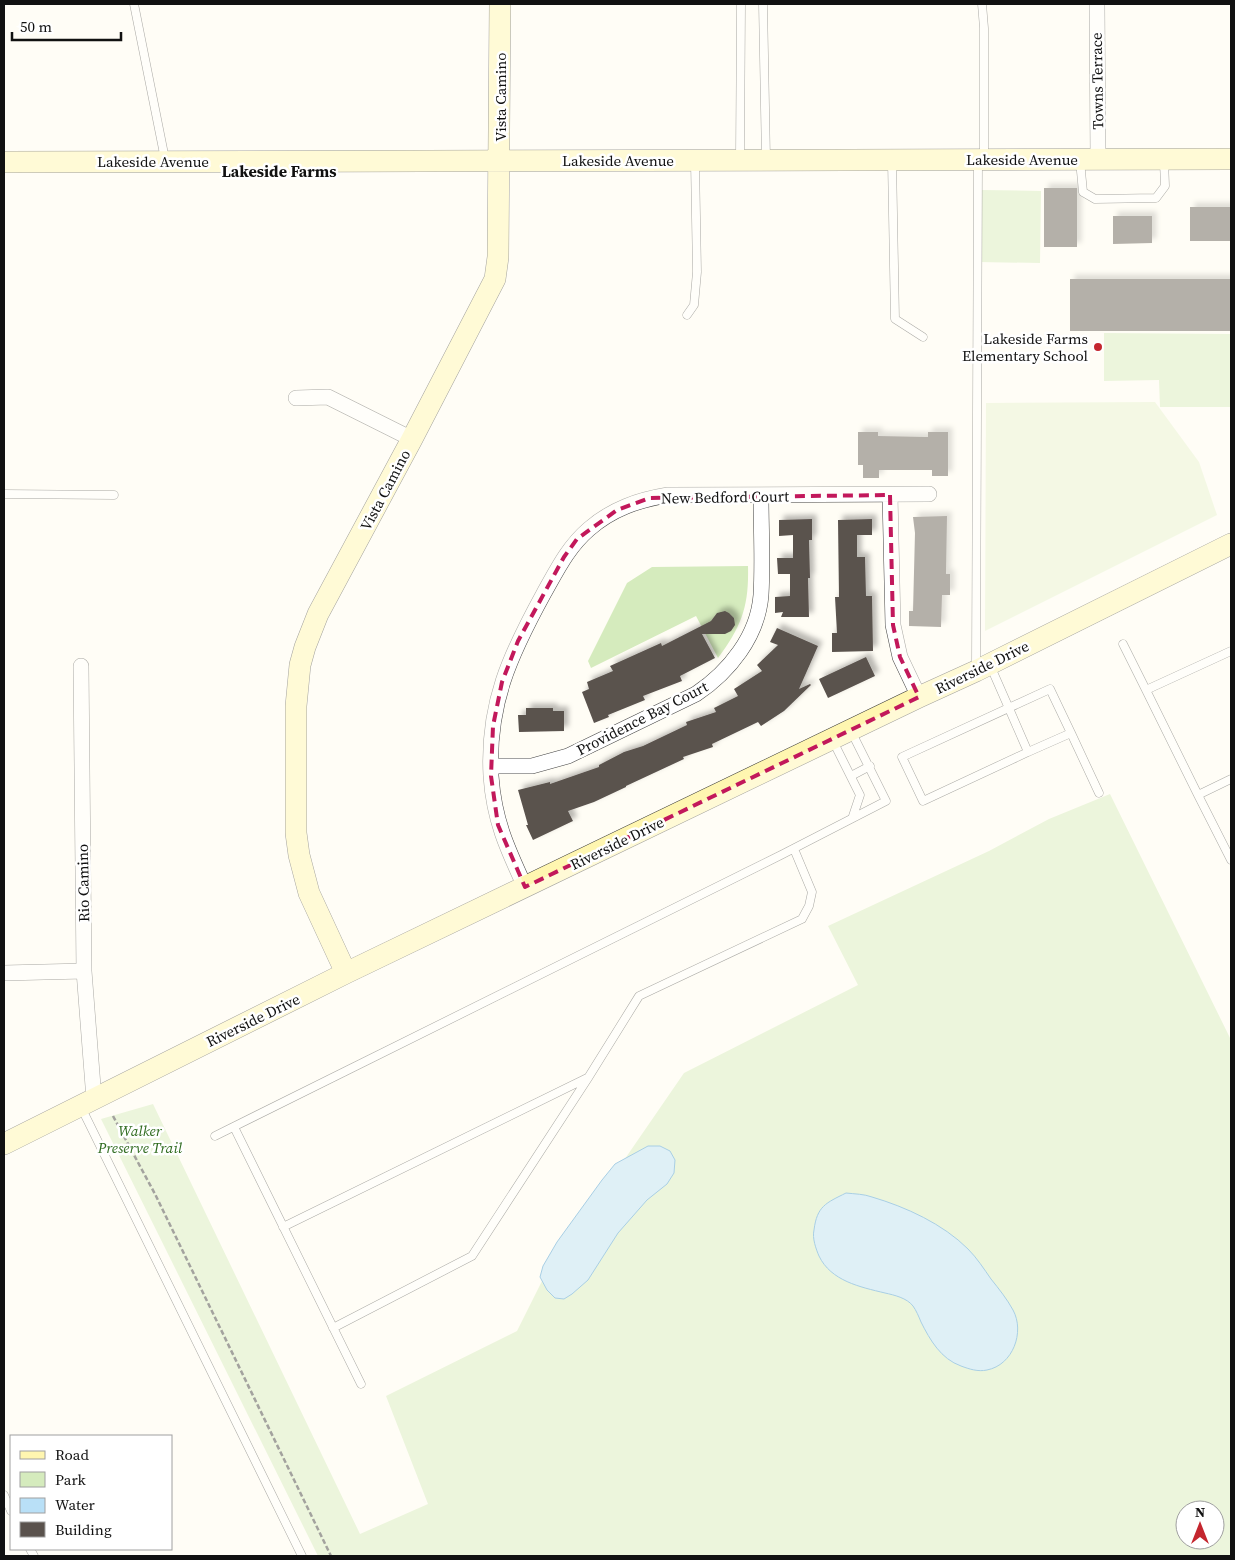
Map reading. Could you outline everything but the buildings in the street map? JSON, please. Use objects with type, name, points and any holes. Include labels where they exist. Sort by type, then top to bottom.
[{"type":"street","name":"Vista Camino","points":[[346,973],[308,893],[299,855],[296,833],[296,706],[300,665],[318,614],[495,279],[498,257],[500,160],[500,4]]},
{"type":"street","name":"Towns Terrace","points":[[1089,159],[1096,4]]},
{"type":"street","name":"Lakeside Avenue","points":[[4,162],[1231,159]]},
{"type":"street","points":[[296,398],[328,398],[412,439]]},
{"type":"street","name":"New Bedford Court","points":[[525,887],[498,825],[491,766],[493,726],[500,690],[509,661],[564,557],[577,539],[602,519],[617,510],[650,498],[668,495],[929,494]]},
{"type":"street","points":[[890,495],[893,624],[900,657],[919,696]]},
{"type":"street","name":"Providence Bay Court","points":[[491,766],[532,766],[568,756],[696,694],[708,686],[728,667],[749,635],[758,612],[761,596],[761,496]]},
{"type":"street","name":"Riverside Drive","points":[[4,1144],[346,973],[919,696],[983,667],[1231,544]]},
{"type":"street","name":"Rio Camino","points":[[81,666],[84,971],[88,1102]]},
{"type":"street","points":[[4,973],[84,971]]},
{"type":"lane","points":[[134,4],[166,161]]},
{"type":"lane","points":[[740,160],[741,4]]},
{"type":"lane","points":[[763,4],[766,160]]},
{"type":"lane","points":[[982,4],[984,28],[981,159],[983,667],[1009,708],[1028,752]]},
{"type":"lane","points":[[892,159],[895,318],[923,337]]},
{"type":"lane","points":[[1089,159],[1083,192],[1095,199],[1156,198],[1165,186],[1164,159]]},
{"type":"lane","points":[[687,315],[694,305],[697,272],[695,160]]},
{"type":"lane","points":[[4,494],[114,495]]},
{"type":"lane","points":[[1123,644],[1231,860]]},
{"type":"lane","points":[[1146,690],[1231,651]]},
{"type":"lane","points":[[1071,734],[923,801],[902,757],[1050,689],[1071,734],[1099,794]]},
{"type":"lane","points":[[215,1136],[794,849],[853,816],[886,801],[851,730]]},
{"type":"lane","points":[[832,739],[860,795],[853,816]]},
{"type":"lane","points":[[851,776],[870,766]]},
{"type":"lane","points":[[1198,795],[1231,779]]},
{"type":"lane","points":[[333,1328],[472,1256],[639,996],[802,919],[809,906],[812,892],[794,849]]},
{"type":"lane","points":[[283,1227],[588,1078]]},
{"type":"lane","points":[[88,1102],[302,1556]]},
{"type":"lane","points":[[234,1127],[361,1384]]},
{"type":"lane","points":[[4,1495],[10,1509]]},
{"type":"path","points":[[113,1116],[159,1203],[331,1556]]},
{"type":"highlighted area","points":[[890,495],[893,625],[900,657],[919,697],[525,887],[498,825],[491,776],[493,726],[502,682],[518,641],[564,557],[577,539],[617,510],[650,498]]},
{"type":"green space","points":[[980,190],[1041,191],[1040,263],[979,262]]},
{"type":"green space","points":[[1104,333],[1231,334],[1231,407],[1160,407],[1159,380],[1104,381]]},
{"type":"green space","points":[[1155,402],[1199,462],[1217,515],[985,631],[986,403]]},
{"type":"green space","points":[[748,566],[747,593],[742,615],[733,636],[718,658],[696,616],[591,668],[588,661],[627,583],[652,567]]},
{"type":"green space","name":"Walker Preserve Trail","points":[[1110,794],[1231,1040],[1231,1556],[318,1556],[101,1119],[153,1104],[360,1534],[428,1504],[386,1396],[517,1331],[545,1275],[684,1073],[858,985],[828,926],[989,851],[1049,819]]},
{"type":"water","points":[[648,1146],[660,1146],[670,1151],[675,1160],[674,1173],[667,1184],[647,1200],[618,1233],[588,1280],[564,1299],[555,1298],[547,1290],[540,1277],[543,1266],[557,1242],[615,1164]]},
{"type":"water","points":[[846,1193],[869,1196],[911,1211],[936,1224],[971,1252],[1006,1298],[1016,1319],[1017,1337],[1010,1355],[1004,1362],[996,1367],[980,1371],[954,1363],[937,1348],[910,1303],[896,1296],[847,1282],[824,1265],[815,1243],[815,1222],[820,1210],[824,1206]]},
{"type":"place","name":"Lakeside Farms Elementary School","points":[[1098,347]]},
{"type":"district","name":"Lakeside Farms","points":[[279,171]]}]
